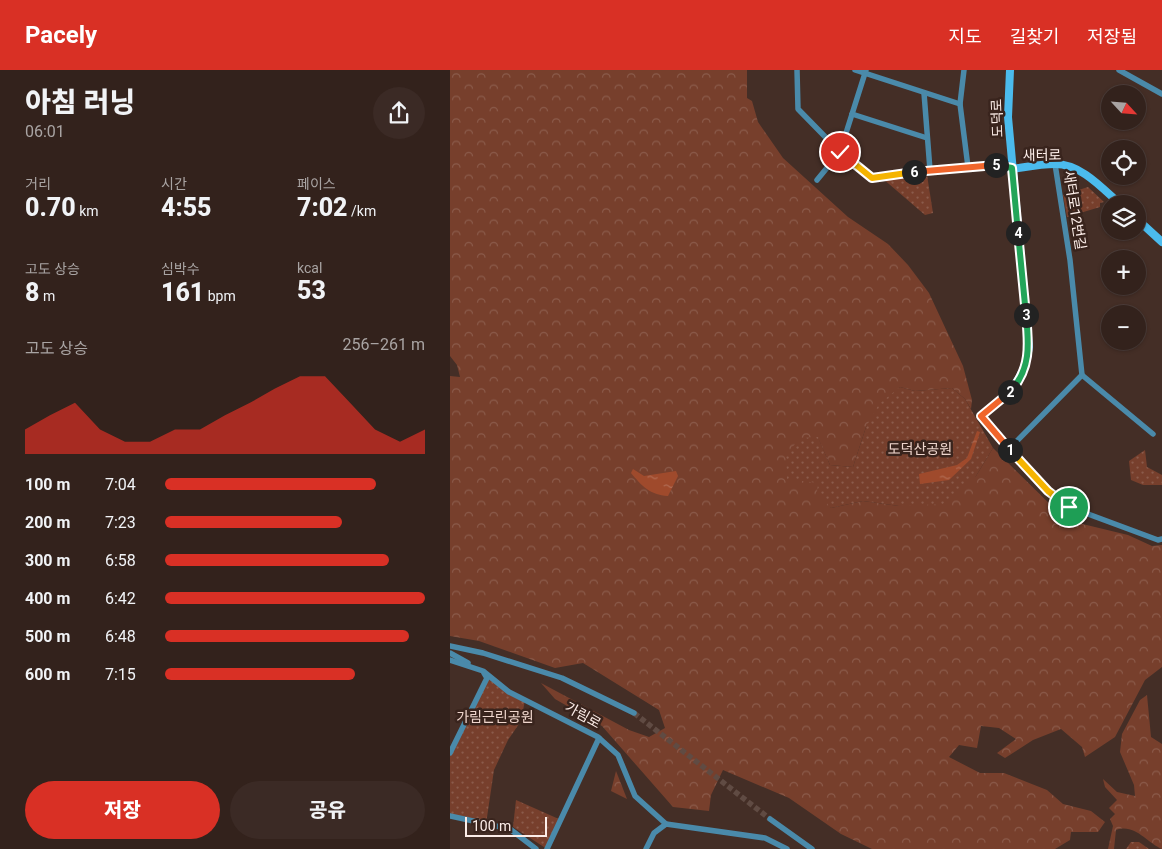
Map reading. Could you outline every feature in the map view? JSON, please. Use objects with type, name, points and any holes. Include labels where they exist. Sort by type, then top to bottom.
[{"type":"street","points":[[797,70],[798,109],[840,152],[872,178],[968,167],[1002,165],[1012,168]]},
{"type":"street","points":[[855,70],[865,71],[960,104]]},
{"type":"street","points":[[964,70],[960,104],[968,167]]},
{"type":"street","name":"도덕로","points":[[981,416],[1011,391],[1020,378],[1029,352],[1008,117],[1010,70]]},
{"type":"street","points":[[1119,70],[1162,94]]},
{"type":"street","points":[[817,180],[840,152],[865,71]]},
{"type":"street","points":[[924,93],[930,170]]},
{"type":"street","points":[[852,114],[927,138]]},
{"type":"street","name":"새터로","points":[[1012,168],[1055,164],[1070,168],[1088,177],[1109,195]]},
{"type":"street","name":"새터로12번길","points":[[1055,164],[1070,260],[1082,375]]},
{"type":"street","points":[[1146,227],[1162,242]]},
{"type":"street","points":[[1009,449],[1082,375],[1153,434]]},
{"type":"street","points":[[981,416],[1048,491],[1069,507],[1158,540],[1162,539]]},
{"type":"street","points":[[450,646],[482,653],[562,678],[634,713]]},
{"type":"street","points":[[450,654],[483,671],[487,678],[450,753]]},
{"type":"street","points":[[450,660],[483,671]]},
{"type":"street","name":"가림로","points":[[483,671],[509,692],[599,738],[618,754],[635,796],[666,824]]},
{"type":"street","points":[[547,849],[599,738]]},
{"type":"street","points":[[450,816],[510,829],[537,848]]},
{"type":"street","points":[[770,819],[812,849]]},
{"type":"street","points":[[646,849],[654,833],[666,824],[765,838],[787,849]]},
{"type":"green space","points":[[450,70],[747,70],[747,98],[752,101],[758,122],[783,158],[848,217],[888,244],[908,265],[929,293],[963,366],[972,400],[971,409],[965,399],[952,388],[915,391],[900,387],[866,427],[853,467],[830,465],[818,438],[818,483],[831,508],[863,501],[899,506],[976,476],[993,448],[1066,520],[1128,535],[1152,546],[1162,545],[1162,667],[1145,680],[1115,737],[1085,757],[1082,747],[1061,729],[1033,740],[1005,758],[997,753],[1016,739],[999,728],[981,726],[977,748],[959,745],[949,757],[980,773],[1004,773],[1047,790],[1063,804],[1091,811],[1105,822],[1098,832],[1071,832],[1070,840],[1055,849],[872,849],[841,834],[789,798],[723,770],[711,795],[709,811],[673,807],[602,726],[555,699],[541,683],[629,730],[649,737],[665,728],[659,710],[583,663],[555,668],[479,641],[450,636],[450,376],[460,377],[457,365],[450,356]]},
{"type":"green space","points":[[927,175],[933,213],[925,215],[882,178]]},
{"type":"green space","points":[[1088,187],[1101,199],[1100,207],[1067,217],[1063,195]]},
{"type":"green space","name":"도덕산공원","points":[[900,387],[915,391],[952,388],[965,399],[993,448],[976,476],[943,504],[899,506],[863,501],[831,508],[817,492],[818,483],[787,479],[786,455],[800,438],[818,437],[830,465],[853,467],[866,427],[879,404]]},
{"type":"green space","points":[[1145,450],[1147,467],[1162,475],[1162,485],[1143,485],[1131,480],[1129,461]]},
{"type":"green space","name":"가림근린공원","points":[[487,678],[525,700],[521,721],[508,740],[494,770],[486,824],[450,816],[450,753]]},
{"type":"green space","points":[[1147,695],[1151,737],[1162,744],[1162,849],[1135,831],[1123,829],[1116,830],[1114,849],[1108,849],[1113,826],[1110,819],[1115,814],[1109,808],[1117,800],[1105,787],[1103,779],[1117,792],[1135,796],[1134,785],[1120,752],[1122,734],[1140,700]]},
{"type":"green space","points":[[616,771],[627,799],[611,791]]},
{"type":"green space","points":[[516,800],[561,820],[547,849],[513,827]]},
{"type":"green space","points":[[1131,842],[1139,842],[1149,849],[1126,849]]},
{"type":"water","points":[[977,431],[980,432],[971,459],[949,480],[920,484],[919,474],[957,465],[967,458]]},
{"type":"water","points":[[633,469],[644,476],[676,471],[678,476],[668,496],[651,492],[643,486],[631,473]]},
{"type":"tunnel","points":[[634,713],[770,819]]},
{"type":"route","points":[[840,152],[872,178],[930,170],[1002,165],[1012,168],[1029,347],[1027,362],[1020,378],[1011,391],[981,416],[1048,491],[1069,507]]}]
